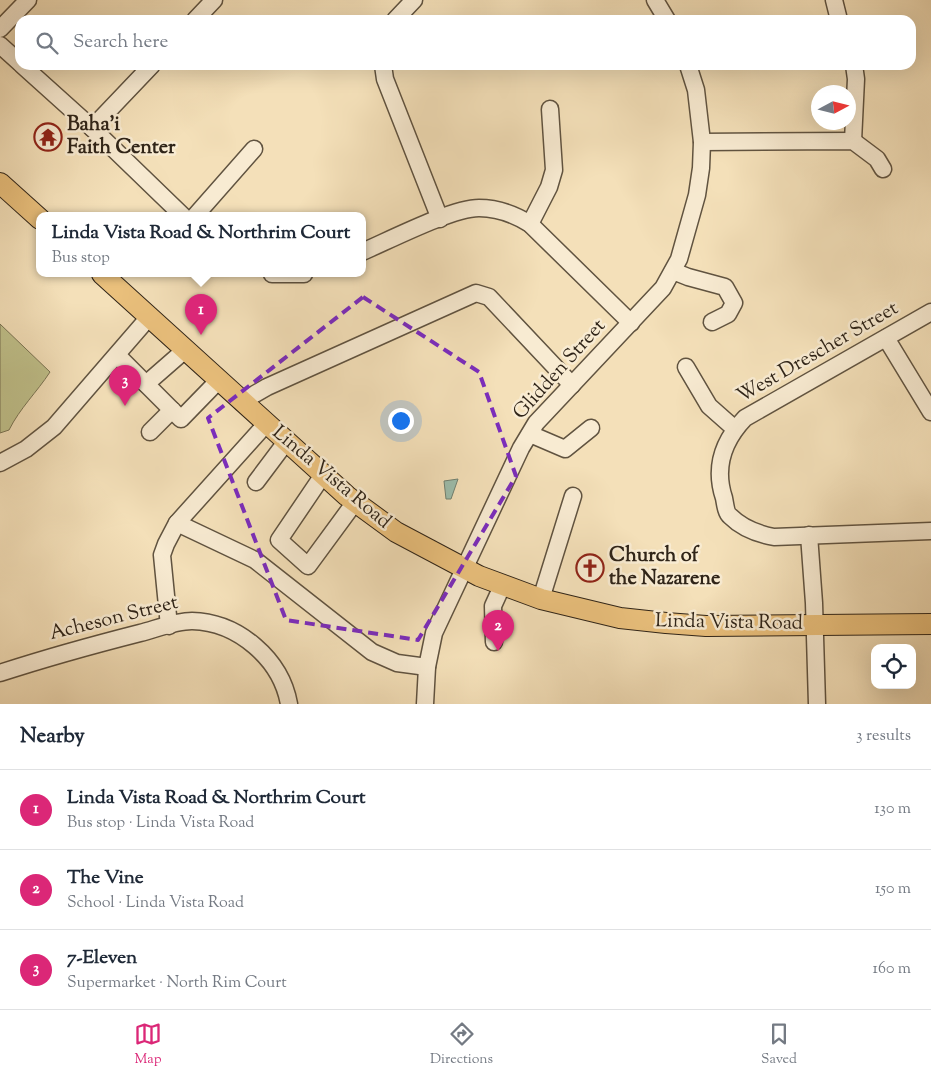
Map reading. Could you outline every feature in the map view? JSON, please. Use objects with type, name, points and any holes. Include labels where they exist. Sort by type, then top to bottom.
[{"type":"main road","points":[[0,183],[36,215]]},
{"type":"main road","name":"Linda Vista Road","points":[[105,277],[150,316],[241,402],[355,502],[396,532],[464,569],[542,599],[620,618],[706,626],[931,624]]},
{"type":"street","points":[[0,29],[28,0]]},
{"type":"street","points":[[200,15],[214,0]]},
{"type":"street","points":[[400,15],[414,0]]},
{"type":"street","points":[[655,0],[665,15]]},
{"type":"street","points":[[834,0],[838,15]]},
{"type":"street","points":[[0,45],[15,59]]},
{"type":"street","points":[[28,70],[92,128],[179,212]]},
{"type":"street","points":[[92,128],[147,70]]},
{"type":"street","points":[[384,70],[385,79],[440,219]]},
{"type":"street","name":"Glidden Street","points":[[425,704],[427,667],[437,626],[536,423],[663,288],[679,259],[697,195],[702,142],[696,90],[690,70]]},
{"type":"street","points":[[853,141],[856,79],[855,70]]},
{"type":"street","points":[[530,224],[554,170],[550,109]]},
{"type":"street","points":[[702,142],[853,141],[877,159],[883,169]]},
{"type":"street","points":[[199,212],[254,149]]},
{"type":"street","points":[[366,250],[461,210],[479,208],[511,212],[530,224],[631,322]]},
{"type":"street","points":[[673,271],[688,277],[725,286],[734,304],[728,314],[712,322]]},
{"type":"street","points":[[241,402],[267,387],[476,293],[489,297],[572,385]]},
{"type":"street","name":"West Drescher Street","points":[[809,535],[774,537],[759,534],[729,516],[718,482],[720,456],[735,429],[745,418],[931,312]]},
{"type":"street","points":[[0,463],[26,449],[54,427],[150,316]]},
{"type":"street","points":[[886,338],[931,412]]},
{"type":"street","points":[[146,384],[185,350]]},
{"type":"street","points":[[117,355],[181,419],[218,381]]},
{"type":"street","points":[[686,367],[709,406],[735,429]]},
{"type":"street","points":[[150,432],[172,410]]},
{"type":"street","points":[[169,626],[162,555],[177,524],[266,424]]},
{"type":"street","points":[[530,434],[565,449],[591,428]]},
{"type":"street","points":[[256,482],[286,442]]},
{"type":"street","points":[[323,475],[278,540],[308,566],[355,502]]},
{"type":"street","points":[[542,599],[573,496]]},
{"type":"street","points":[[177,524],[255,560],[372,652],[397,663],[427,667]]},
{"type":"street","points":[[817,704],[815,625],[809,535],[931,531]]},
{"type":"street","points":[[494,642],[493,606],[503,584]]},
{"type":"street","name":"Acheson Street","points":[[0,673],[70,651],[190,621],[214,623],[238,634],[257,648],[276,669],[287,693],[288,704]]},
{"type":"highlighted area","points":[[363,297],[479,372],[516,476],[418,640],[286,620],[208,418]]},
{"type":"green space","points":[[0,324],[50,372],[18,414],[9,430],[0,433]]},
{"type":"shaded area","points":[[458,479],[451,499],[446,499],[444,481]]},
{"type":"place","name":"Baha'i Faith Center","points":[[48,137]]},
{"type":"place","name":"Linda Vista Road & Northrim Court","points":[[201,335]]},
{"type":"place","name":"7-Eleven","points":[[125,406]]},
{"type":"place","name":"Church of the Nazarene","points":[[590,568]]},
{"type":"place","name":"The Vine","points":[[498,651]]}]
